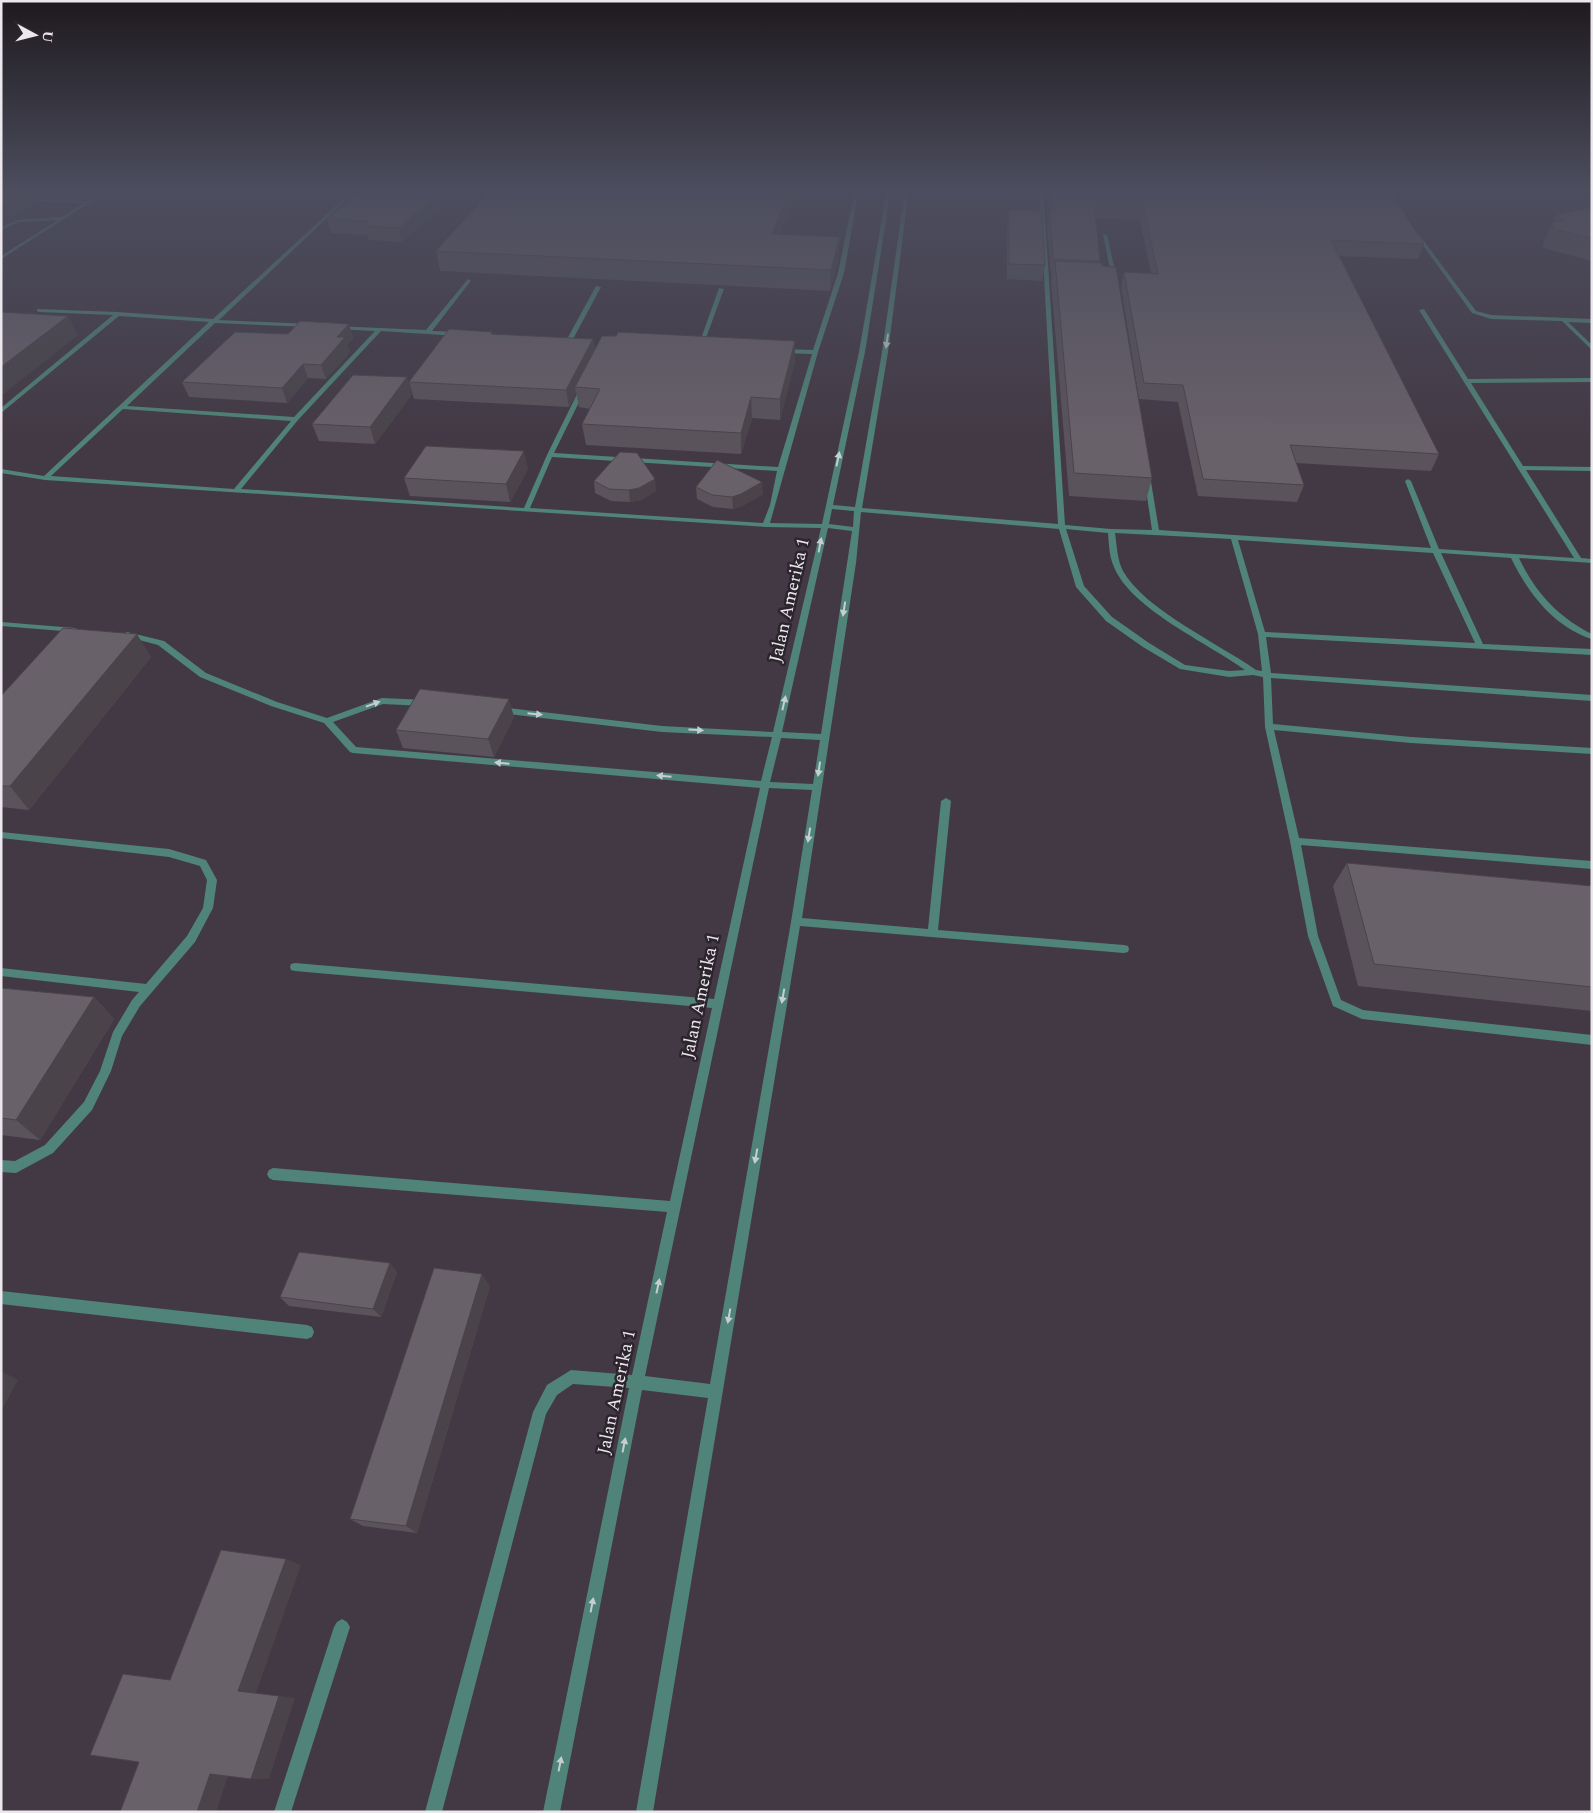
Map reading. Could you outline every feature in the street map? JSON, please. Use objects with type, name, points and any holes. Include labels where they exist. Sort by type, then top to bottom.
[{"type":"lane","points":[[46,478],[265,274]]},
{"type":"lane","points":[[766,525],[815,352],[842,274]]},
{"type":"lane","name":"Jalan Amerika 1","points":[[551,1812],[637,1382],[765,785],[811,591],[862,352],[875,274]]},
{"type":"lane","points":[[644,1812],[796,922],[896,274]]},
{"type":"lane","points":[[1113,274],[1117,290]]},
{"type":"lane","points":[[1445,274],[1474,312],[1491,317],[1592,321]]},
{"type":"lane","points":[[1054,277],[1046,276],[1062,526],[1080,587],[1109,619],[1146,645],[1184,667],[1229,674],[1253,672],[1267,676],[1592,698]]},
{"type":"lane","points":[[1106,280],[1115,281]]},
{"type":"lane","points":[[428,332],[468,281]]},
{"type":"lane","points":[[569,341],[598,287]]},
{"type":"lane","points":[[700,346],[721,290]]},
{"type":"lane","points":[[40,310],[312,326]]},
{"type":"lane","points":[[1422,310],[1579,560]]},
{"type":"lane","points":[[1,411],[118,314]]},
{"type":"lane","points":[[1564,320],[1592,348]]},
{"type":"lane","points":[[331,327],[466,334]]},
{"type":"lane","points":[[236,491],[296,419],[380,329]]},
{"type":"lane","points":[[560,340],[578,342]]},
{"type":"lane","points":[[691,346],[709,347]]},
{"type":"lane","points":[[773,350],[815,352]]},
{"type":"lane","points":[[526,510],[550,455],[589,377]]},
{"type":"lane","points":[[1467,381],[1592,380]]},
{"type":"lane","points":[[121,407],[296,419]]},
{"type":"lane","points":[[550,455],[781,469]]},
{"type":"lane","points":[[1145,464],[1156,532]]},
{"type":"lane","points":[[1522,468],[1592,469]]},
{"type":"lane","points":[[1,471],[46,478],[236,491],[766,525],[824,526],[856,529]]},
{"type":"lane","points":[[1408,481],[1436,551],[1480,646]]},
{"type":"lane","points":[[828,507],[1111,531],[1156,532],[1592,561]]},
{"type":"lane","points":[[1111,531],[1114,553],[1120,572],[1131,588],[1151,606],[1253,672]]},
{"type":"lane","points":[[1234,538],[1262,634],[1270,727],[1314,936],[1337,1003],[1362,1014],[1592,1040]]},
{"type":"lane","points":[[1514,556],[1521,572],[1536,596],[1562,622],[1592,637]]},
{"type":"lane","points":[[1,624],[80,630]]},
{"type":"lane","points":[[120,633],[161,643],[203,675],[274,704],[328,721],[353,750],[765,785],[817,787]]},
{"type":"lane","points":[[1262,634],[1592,652]]},
{"type":"lane","points":[[328,721],[382,701],[436,703]]},
{"type":"lane","points":[[495,710],[662,729],[824,737]]},
{"type":"lane","points":[[1270,727],[1411,740],[1592,751]]},
{"type":"lane","points":[[933,933],[946,801]]},
{"type":"lane","points":[[1,836],[169,853],[203,863],[212,880],[208,908],[191,939],[146,988],[116,1034],[105,1071],[88,1106],[49,1149],[16,1167],[1,1166]]},
{"type":"lane","points":[[1295,841],[1592,865]]},
{"type":"lane","points":[[796,922],[1124,948]]},
{"type":"lane","points":[[295,968],[718,1004]]},
{"type":"lane","points":[[1,972],[146,988]]},
{"type":"lane","points":[[273,1174],[674,1207]]},
{"type":"lane","points":[[1,1297],[307,1332]]},
{"type":"lane","points":[[433,1812],[540,1412],[552,1390],[571,1377],[637,1382],[716,1392]]},
{"type":"lane","points":[[282,1812],[342,1627]]},
{"type":"shaded area","points":[[1,274],[1592,274],[1592,1812],[1,1812]]},
{"type":"building","points":[[1056,274],[1117,274],[1152,478],[1074,473]]},
{"type":"building","points":[[1124,274],[1348,274],[1439,454],[1290,445],[1304,485],[1203,479],[1183,385],[1144,383]]},
{"type":"building","points":[[1,312],[68,316],[1,367]]},
{"type":"building","points":[[300,321],[349,324],[337,337],[345,337],[321,365],[303,364],[282,388],[182,382],[235,332],[288,334]]},
{"type":"building","points":[[449,329],[492,332],[491,334],[593,339],[566,390],[409,382]]},
{"type":"building","points":[[618,332],[795,341],[780,399],[751,397],[741,433],[582,424],[600,389],[575,387],[602,336],[616,336]]},
{"type":"building","points":[[353,375],[407,377],[370,427],[312,424]]},
{"type":"building","points":[[426,446],[524,451],[506,484],[404,478]]},
{"type":"building","points":[[620,452],[637,453],[655,479],[639,488],[629,490],[609,489],[594,481]]},
{"type":"building","points":[[717,460],[762,482],[732,497],[712,495],[696,487]]},
{"type":"building","points":[[63,628],[137,634],[10,786],[1,786],[1,696]]},
{"type":"building","points":[[420,689],[509,699],[488,739],[396,730]]},
{"type":"building","points":[[1347,863],[1592,886],[1592,987],[1374,964]]},
{"type":"building","points":[[1,988],[94,997],[16,1120],[1,1118]]},
{"type":"building","points":[[299,1252],[390,1263],[373,1309],[280,1297]]},
{"type":"building","points":[[434,1268],[482,1274],[406,1526],[350,1519]]},
{"type":"building","points":[[221,1550],[286,1559],[238,1691],[279,1696],[251,1779],[210,1774],[197,1812],[120,1812],[139,1762],[90,1755],[123,1674],[170,1680]]}]
